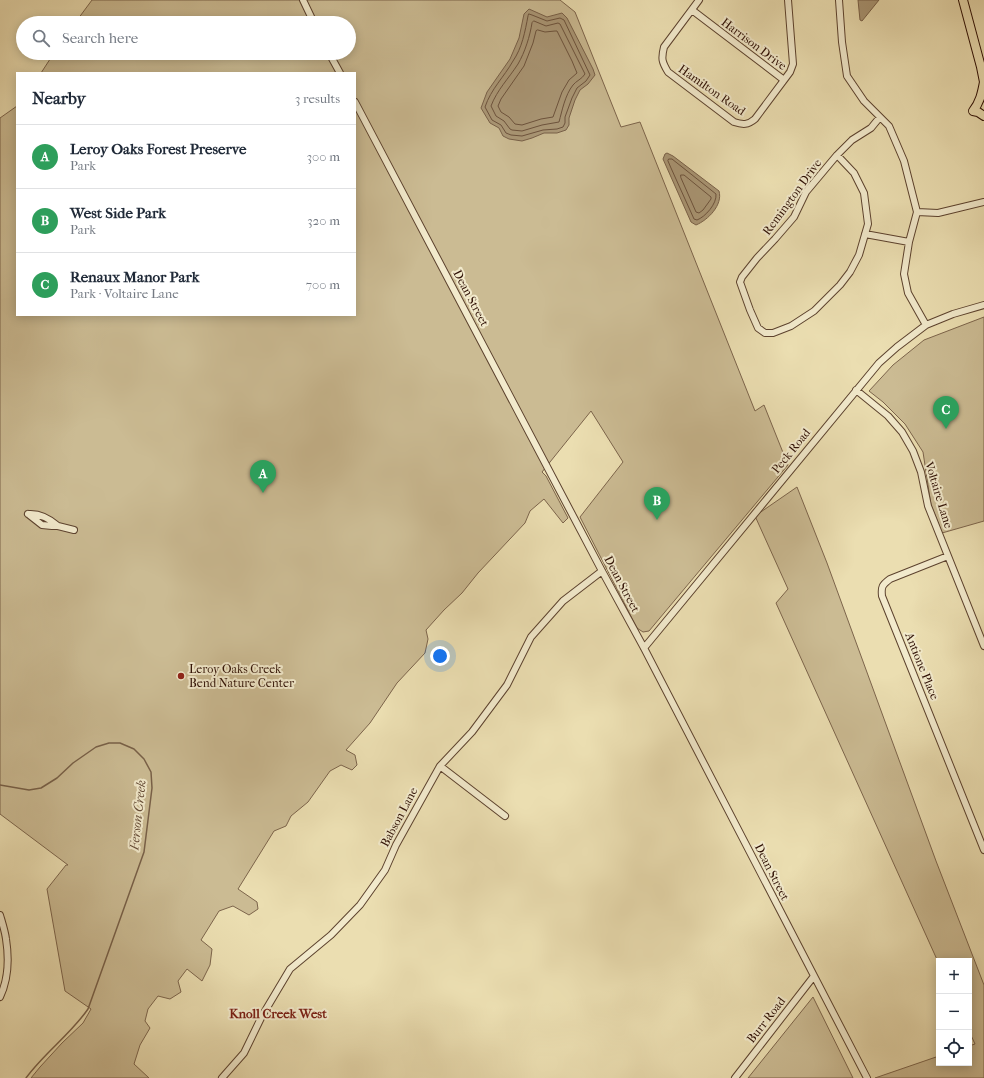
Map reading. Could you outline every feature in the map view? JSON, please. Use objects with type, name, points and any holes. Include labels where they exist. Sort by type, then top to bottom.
[{"type":"main road","points":[[963,0],[984,82],[981,98],[973,111],[984,116]]},
{"type":"street","points":[[303,0],[311,16]]},
{"type":"street","name":"Hamilton Road","points":[[699,0],[664,47],[662,63],[668,72],[734,122],[746,125],[755,120],[790,72],[793,64],[788,0]]},
{"type":"street","points":[[839,0],[842,42],[847,76],[864,101],[889,126],[904,161],[917,212],[904,274],[908,293],[926,325]]},
{"type":"street","name":"Harrison Drive","points":[[692,10],[784,80]]},
{"type":"street","points":[[333,60],[339,72]]},
{"type":"street","name":"Dean Street","points":[[356,104],[644,648],[867,1078]]},
{"type":"street","name":"Remington Drive","points":[[865,234],[859,255],[850,272],[840,285],[814,311],[790,326],[773,333],[765,333],[758,328],[740,282],[742,277],[794,216],[806,192],[837,155],[852,140],[871,128],[880,117]]},
{"type":"street","points":[[837,155],[854,173],[864,194],[868,224],[865,234],[910,242]]},
{"type":"street","points":[[917,212],[938,213],[984,202]]},
{"type":"street","name":"Peck Road","points":[[644,648],[879,363],[926,325],[953,314],[984,305]]},
{"type":"street","name":"Voltaire Lane","points":[[856,390],[888,416],[902,432],[913,451],[922,472],[928,506],[982,634],[984,646]]},
{"type":"street","points":[[58,526],[74,530]]},
{"type":"street","name":"Antione Place","points":[[948,556],[885,582],[882,588],[882,596],[984,850]]},
{"type":"street","name":"Babson Lane","points":[[222,1078],[244,1053],[262,1016],[290,969],[332,935],[362,904],[385,870],[396,845],[440,766],[472,732],[507,685],[531,637],[563,601],[602,571]]},
{"type":"street","points":[[440,766],[505,816]]},
{"type":"street","points":[[0,915],[6,938],[8,964],[4,989],[0,997]]},
{"type":"street","name":"Burr Road","points":[[735,1078],[814,976]]},
{"type":"shaded area","points":[[92,0],[560,0],[575,12],[621,127],[640,122],[755,411],[764,405],[788,465],[649,631],[643,632],[637,628],[580,517],[623,462],[591,411],[542,472],[546,476],[568,518],[563,523],[544,499],[530,511],[525,523],[478,573],[462,593],[426,630],[428,639],[425,653],[397,683],[370,723],[346,750],[355,755],[357,765],[352,770],[341,765],[330,771],[308,802],[291,816],[286,826],[274,831],[238,889],[257,902],[258,909],[249,915],[233,906],[219,911],[201,940],[212,949],[210,965],[202,981],[187,969],[178,981],[181,992],[170,999],[158,996],[148,1009],[145,1021],[150,1028],[140,1045],[134,1064],[149,1078],[31,1078],[62,1043],[83,1023],[91,1009],[65,991],[47,889],[66,865],[68,865],[0,814],[0,118],[16,107],[16,316],[356,316],[356,72],[42,72],[49,60],[356,60],[356,16],[80,16]]},
{"type":"shaded area","points":[[984,317],[984,521],[942,533],[931,505],[923,452],[905,424],[883,402],[869,391],[893,365],[924,340]]},
{"type":"shaded area","points":[[797,487],[827,563],[936,861],[984,985],[984,1078],[875,1078],[936,1057],[936,1066],[972,1066],[972,1045],[975,1044],[972,1038],[972,958],[936,958],[776,603],[788,589],[755,516]]},
{"type":"shaded area","points":[[813,997],[853,1078],[748,1078]]},
{"type":"water","points":[[858,0],[879,0],[862,21],[860,20]]},
{"type":"water","points":[[529,9],[547,17],[562,13],[567,18],[595,75],[588,84],[580,90],[575,100],[569,118],[569,125],[566,130],[557,133],[544,133],[522,141],[509,139],[503,136],[499,128],[490,123],[481,108],[487,92],[510,59],[519,38],[524,14]]},
{"type":"water","points":[[667,153],[719,191],[720,196],[717,207],[710,216],[701,223],[696,225],[691,222],[663,159]]},
{"type":"waterway","name":"Ferson Creek","points":[[0,785],[29,790],[41,788],[57,778],[73,763],[96,747],[109,743],[120,743],[134,749],[144,759],[151,772],[152,788],[144,852],[88,1009],[26,1078]]},
{"type":"place","name":"Renaux Manor Park","points":[[946,429]]},
{"type":"place","name":"Leroy Oaks Forest Preserve","points":[[263,493]]},
{"type":"place","name":"West Side Park","points":[[657,520]]},
{"type":"place","name":"Leroy Oaks Creek Bend Nature Center","points":[[181,676]]},
{"type":"district","name":"Knoll Creek West","points":[[278,1013]]}]
